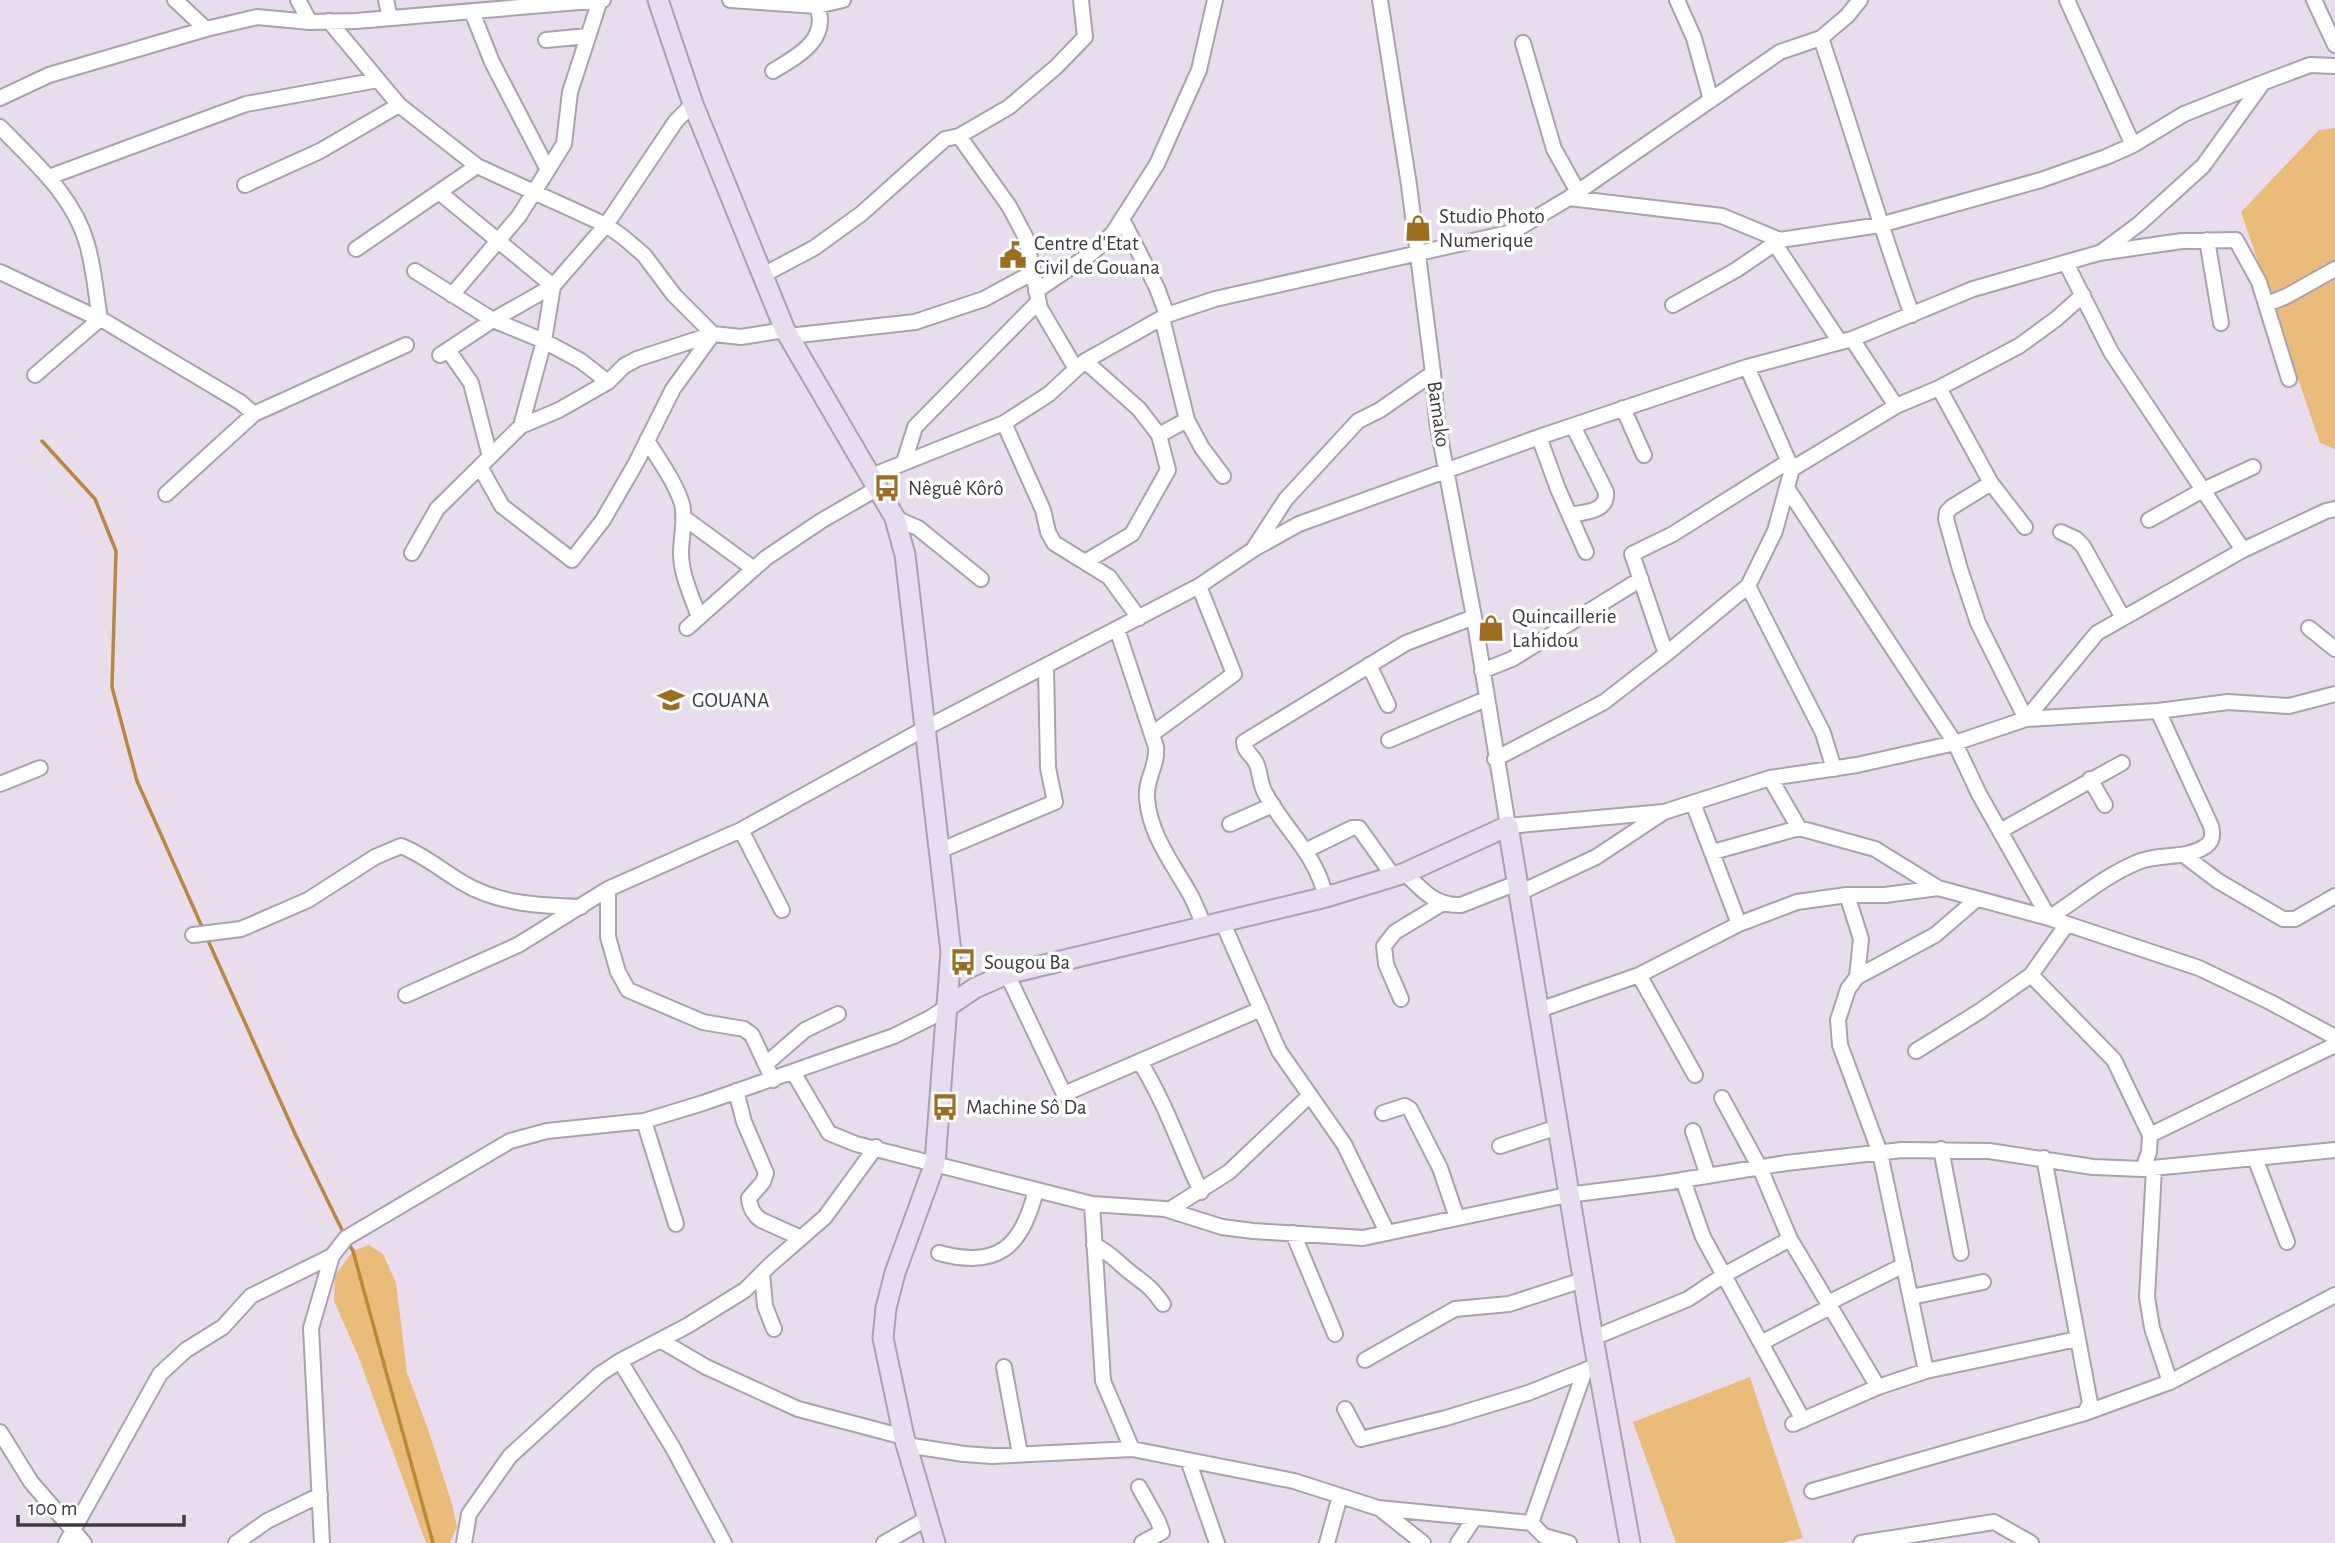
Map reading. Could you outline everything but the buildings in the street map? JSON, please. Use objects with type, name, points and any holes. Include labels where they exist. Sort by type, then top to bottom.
[{"type":"street","points":[[175,0],[206,29]]},
{"type":"street","points":[[298,0],[310,22]]},
{"type":"street","points":[[386,0],[390,18]]},
{"type":"street","points":[[0,98],[49,75],[206,29],[257,17],[310,22],[472,12],[601,0],[570,92],[564,144],[519,216],[452,295]]},
{"type":"street","points":[[658,0],[693,104],[787,333],[895,518],[905,555],[950,952],[935,1163],[895,1273],[883,1325],[883,1338],[905,1441],[935,1543]]},
{"type":"street","points":[[730,0],[817,6],[843,0]]},
{"type":"street","points":[[763,275],[814,248],[860,214],[945,139],[959,136],[1009,107],[1056,67],[1085,37],[1081,0]]},
{"type":"street","points":[[904,462],[915,427],[1037,297],[1114,233],[1157,164],[1199,70],[1215,0]]},
{"type":"street","name":"Bamako","points":[[1380,0],[1398,107],[1437,422],[1474,617],[1508,826]]},
{"type":"street","points":[[1677,0],[1694,38],[1711,100]]},
{"type":"street","points":[[687,628],[754,569],[904,462],[1004,423],[1049,394],[1080,365],[1165,316],[1215,299],[1512,232],[1574,195],[1780,52],[1821,38],[1847,16],[1860,0]]},
{"type":"street","points":[[2067,0],[2133,145]]},
{"type":"street","points":[[2314,0],[2335,45]]},
{"type":"street","points":[[773,71],[813,41],[821,29],[822,19],[817,6]]},
{"type":"street","points":[[472,12],[492,62],[548,170]]},
{"type":"street","points":[[330,21],[399,105],[477,166],[606,225],[644,255],[674,295],[713,334]]},
{"type":"street","points":[[546,40],[588,36]]},
{"type":"street","points":[[1821,38],[1852,129],[1880,225],[1912,315]]},
{"type":"street","points":[[1523,43],[1554,149],[1574,195]]},
{"type":"street","points":[[1673,305],[1778,242],[1880,225],[2040,180],[2106,157],[2133,145],[2184,114],[2262,83],[2309,65],[2335,66]]},
{"type":"street","points":[[49,177],[246,104],[378,80]]},
{"type":"street","points":[[2099,253],[2139,224],[2203,166],[2262,83]]},
{"type":"street","points":[[693,104],[676,121],[606,225],[553,286],[444,352],[471,383],[485,462],[502,506],[572,560],[603,520],[673,389],[713,334]]},
{"type":"street","points":[[245,185],[320,151],[399,105]]},
{"type":"street","points":[[0,127],[49,177],[70,206],[87,243],[100,319]]},
{"type":"street","points":[[959,136],[1009,206],[1026,238],[1037,297],[1080,365],[1139,409],[1159,435],[1168,470],[1132,534],[1085,562]]},
{"type":"street","points":[[356,249],[477,166]]},
{"type":"street","points":[[439,192],[553,286]]},
{"type":"street","points":[[1574,195],[1721,216],[1778,242],[1846,341],[1896,406]]},
{"type":"street","points":[[1122,219],[1157,288],[1187,420],[1202,448],[1223,476]]},
{"type":"street","points":[[2207,240],[2221,323]]},
{"type":"street","points":[[406,995],[518,945],[608,889],[741,830],[924,729],[1199,586],[1254,549],[1299,524],[1623,408],[1747,367],[1846,341],[1973,289],[2099,253],[2182,241],[2236,240],[2259,282],[2289,379]]},
{"type":"street","points":[[2066,263],[2111,352],[2243,550]]},
{"type":"street","points":[[2267,304],[2335,269]]},
{"type":"street","points":[[415,271],[493,320],[544,341],[581,361],[608,382]]},
{"type":"street","points":[[0,272],[100,319],[240,402],[254,414]]},
{"type":"street","points":[[412,553],[437,509],[521,426],[559,410],[608,382],[624,366],[637,359],[713,334],[741,337],[915,322],[984,299],[1032,273]]},
{"type":"street","points":[[521,426],[544,341],[553,286]]},
{"type":"street","points":[[1666,654],[1633,559],[1632,554],[1635,551],[1673,534],[1896,406],[1939,388],[2019,346],[2083,295]]},
{"type":"street","points":[[36,375],[100,319]]},
{"type":"street","points":[[166,494],[254,414],[407,345]]},
{"type":"street","points":[[1495,759],[1604,702],[1748,586],[1775,531],[1791,465],[1747,367]]},
{"type":"street","points":[[1254,549],[1286,499],[1358,421],[1380,410],[1433,373]]},
{"type":"street","points":[[1939,388],[1991,483],[2025,527]]},
{"type":"street","points":[[1623,408],[1644,455]]},
{"type":"street","points":[[1159,435],[1187,420]]},
{"type":"street","points":[[1004,423],[1043,510],[1048,532],[1054,543],[1109,577],[1139,618]]},
{"type":"street","points":[[1570,515],[1597,509],[1607,500],[1606,492],[1573,425]]},
{"type":"street","points":[[1539,437],[1586,552]]},
{"type":"street","points":[[647,440],[674,485],[682,506],[681,553],[699,617]]},
{"type":"street","points":[[2149,520],[2203,490],[2253,467]]},
{"type":"street","points":[[1991,483],[1952,507],[1947,512],[1947,519],[1978,623],[2025,719]]},
{"type":"street","points":[[1787,488],[1955,743],[1979,794],[2049,918]]},
{"type":"street","points":[[2025,719],[2097,633],[2243,550],[2335,509]]},
{"type":"street","points":[[683,517],[754,569]]},
{"type":"street","points":[[895,518],[918,528],[981,579]]},
{"type":"street","points":[[2061,532],[2076,539],[2083,546],[2123,618]]},
{"type":"street","points":[[1482,671],[1512,659],[1641,579]]},
{"type":"street","points":[[1152,734],[1234,674],[1199,586]]},
{"type":"street","points":[[1748,586],[1823,733],[1833,769]]},
{"type":"street","points":[[1326,897],[1321,877],[1307,850],[1280,818],[1259,779],[1258,765],[1245,750],[1244,742],[1406,643],[1474,617]]},
{"type":"street","points":[[2309,628],[2335,649]]},
{"type":"street","points":[[1118,629],[1152,734],[1157,759],[1146,785],[1147,805],[1164,852],[1190,894],[1213,924],[1261,1009],[1279,1051],[1344,1144],[1387,1232]]},
{"type":"street","points":[[1369,665],[1388,705]]},
{"type":"street","points":[[939,851],[1055,802],[1048,768],[1046,666]]},
{"type":"street","points":[[322,1543],[311,1328],[332,1255],[346,1238],[510,1141],[547,1131],[643,1121],[774,1080],[894,1037],[930,1018],[975,988],[1007,974],[1326,897],[1399,875],[1508,826],[1664,812],[1770,778],[1833,769],[1955,743],[2025,719],[2158,711],[2228,702],[2289,706],[2335,694]]},
{"type":"street","points":[[1389,740],[1486,699]]},
{"type":"street","points":[[2049,918],[2136,863],[2151,858],[2185,856],[2208,844],[2213,836],[2211,826],[2158,711]]},
{"type":"street","points":[[2000,831],[2122,763]]},
{"type":"street","points":[[0,784],[40,768]]},
{"type":"street","points":[[1770,778],[1799,828]]},
{"type":"street","points":[[2090,779],[2105,805]]},
{"type":"street","points":[[1693,803],[1739,924]]},
{"type":"street","points":[[1230,824],[1273,805]]},
{"type":"street","points":[[1307,850],[1352,828],[1359,828],[1399,875],[1428,896],[1443,903],[1461,905],[1518,888],[1596,857],[1664,812]]},
{"type":"street","points":[[1508,826],[1593,1338],[1591,1368],[1630,1543]]},
{"type":"street","points":[[1713,852],[1799,828],[1875,849],[1938,888],[2049,918],[2199,968],[2335,1037]]},
{"type":"street","points":[[741,830],[782,910]]},
{"type":"street","points":[[193,935],[241,929],[308,900],[375,857],[401,846],[420,853],[465,884],[505,900],[534,906],[581,907]]},
{"type":"street","points":[[2185,856],[2218,881],[2283,919],[2295,919],[2335,896]]},
{"type":"street","points":[[1539,1010],[1639,975],[1739,924],[1797,902],[1938,888]]},
{"type":"street","points":[[608,889],[608,937],[618,972],[628,990],[646,1000],[703,1022],[744,1029],[752,1035],[774,1080]]},
{"type":"street","points":[[1847,895],[1861,939],[1857,977]]},
{"type":"street","points":[[1926,1371],[1880,1153],[1840,1045],[1838,1020],[1848,989],[1857,977],[1936,935],[1977,900]]},
{"type":"street","points":[[1401,999],[1386,964],[1384,946],[1395,932],[1443,903]]},
{"type":"street","points":[[1916,1051],[2031,975],[2067,924]]},
{"type":"street","points":[[1007,974],[1064,1094],[1261,1009]]},
{"type":"street","points":[[1639,975],[1695,1075]]},
{"type":"street","points":[[2031,975],[2114,1060],[2150,1135],[2147,1297],[2152,1328],[2170,1382]]},
{"type":"street","points":[[767,1063],[805,1030],[838,1014]]},
{"type":"street","points":[[2150,1135],[2335,1045]]},
{"type":"street","points":[[1140,1062],[1162,1098],[1201,1192]]},
{"type":"street","points":[[793,1073],[829,1133],[856,1144],[1092,1204],[1168,1210],[1222,1227],[1363,1238],[1569,1194],[1880,1153],[1941,1149],[1989,1151],[2093,1167],[2148,1169],[2335,1150]]},
{"type":"street","points":[[736,1091],[744,1122],[766,1173],[763,1182],[749,1198],[750,1205],[755,1216],[761,1220],[801,1238]]},
{"type":"street","points":[[1168,1210],[1201,1192],[1229,1171],[1309,1096]]},
{"type":"street","points":[[1722,1098],[1760,1167],[1790,1239],[1878,1387]]},
{"type":"street","points":[[1383,1113],[1405,1107],[1410,1109],[1440,1168],[1457,1218]]},
{"type":"street","points":[[643,1121],[676,1224]]},
{"type":"street","points":[[1500,1146],[1558,1127]]},
{"type":"street","points":[[1693,1131],[1708,1176]]},
{"type":"street","points":[[464,1543],[469,1514],[510,1456],[600,1374],[745,1290],[825,1217],[876,1147]]},
{"type":"street","points":[[1941,1149],[1961,1253]]},
{"type":"street","points":[[2044,1158],[2090,1403],[2085,1413]]},
{"type":"street","points":[[2255,1158],[2287,1242]]},
{"type":"street","points":[[1683,1180],[1703,1237],[1761,1343],[1798,1422],[1878,1387],[1926,1371],[2077,1339]]},
{"type":"street","points":[[939,1252],[958,1258],[990,1257],[999,1252],[1021,1232],[1030,1216],[1036,1190]]},
{"type":"street","points":[[1092,1204],[1103,1381],[1132,1449]]},
{"type":"street","points":[[1293,1233],[1335,1334]]},
{"type":"street","points":[[1593,1338],[1688,1298],[1790,1239]]},
{"type":"street","points":[[1094,1245],[1108,1252],[1130,1272],[1149,1283],[1163,1304]]},
{"type":"street","points":[[69,1536],[160,1374],[186,1350],[223,1327],[251,1296],[332,1255]]},
{"type":"street","points":[[1761,1343],[1904,1265]]},
{"type":"street","points":[[762,1273],[765,1306],[774,1329]]},
{"type":"street","points":[[1365,1360],[1455,1309],[1509,1304],[1583,1280]]},
{"type":"street","points":[[1911,1297],[1983,1282]]},
{"type":"street","points":[[1812,1491],[2085,1413],[2170,1382],[2335,1295]]},
{"type":"street","points":[[660,1339],[706,1367],[798,1409],[905,1441],[964,1454],[1132,1449],[1294,1481],[1378,1508],[1531,1523]]},
{"type":"street","points":[[620,1361],[673,1448],[724,1543]]},
{"type":"street","points":[[1004,1367],[1020,1454]]},
{"type":"street","points":[[1345,1409],[1361,1439],[1446,1418],[1528,1393],[1591,1368]]},
{"type":"street","points":[[1531,1523],[1591,1368]]},
{"type":"street","points":[[0,1432],[69,1536],[84,1543]]},
{"type":"street","points":[[1188,1460],[1217,1543]]},
{"type":"street","points":[[1139,1487],[1162,1532],[1142,1543]]},
{"type":"street","points":[[236,1543],[267,1521],[320,1495]]},
{"type":"street","points":[[1327,1543],[1340,1496]]},
{"type":"street","points":[[1378,1508],[1423,1543]]},
{"type":"street","points":[[884,1543],[928,1518]]},
{"type":"street","points":[[1458,1543],[1474,1519]]},
{"type":"street","points":[[1861,1543],[1994,1522],[2031,1543]]},
{"type":"street","points":[[1531,1523],[1540,1539],[1569,1543]]},
{"type":"shaded area","points":[[2335,128],[2335,449],[2320,443],[2241,212],[2319,130]]},
{"type":"shaded area","points":[[369,1245],[383,1254],[396,1283],[407,1373],[429,1432],[457,1527],[450,1543],[426,1543],[359,1358],[334,1301],[335,1275],[353,1251]]},
{"type":"shaded area","points":[[1750,1377],[1803,1538],[1782,1543],[1676,1543],[1633,1422]]},
{"type":"waterway","points":[[42,441],[95,499],[116,551],[112,687],[137,781],[203,929]]},
{"type":"waterway","points":[[206,936],[296,1136],[344,1234]]},
{"type":"waterway","points":[[347,1241],[353,1251],[433,1543]]},
{"type":"place","name":"Studio Photo Numerique","points":[[1418,228]]},
{"type":"place","name":"Centre d'Etat Civil de Gouana","points":[[1013,255]]},
{"type":"place","name":"Nêguê Kôrô","points":[[887,488]]},
{"type":"place","name":"Quincaillerie Lahidou","points":[[1491,628]]},
{"type":"place","name":"GOUANA","points":[[671,700]]},
{"type":"place","name":"Sougou Ba","points":[[963,962]]},
{"type":"place","name":"Machine Sô Da","points":[[945,1107]]}]
